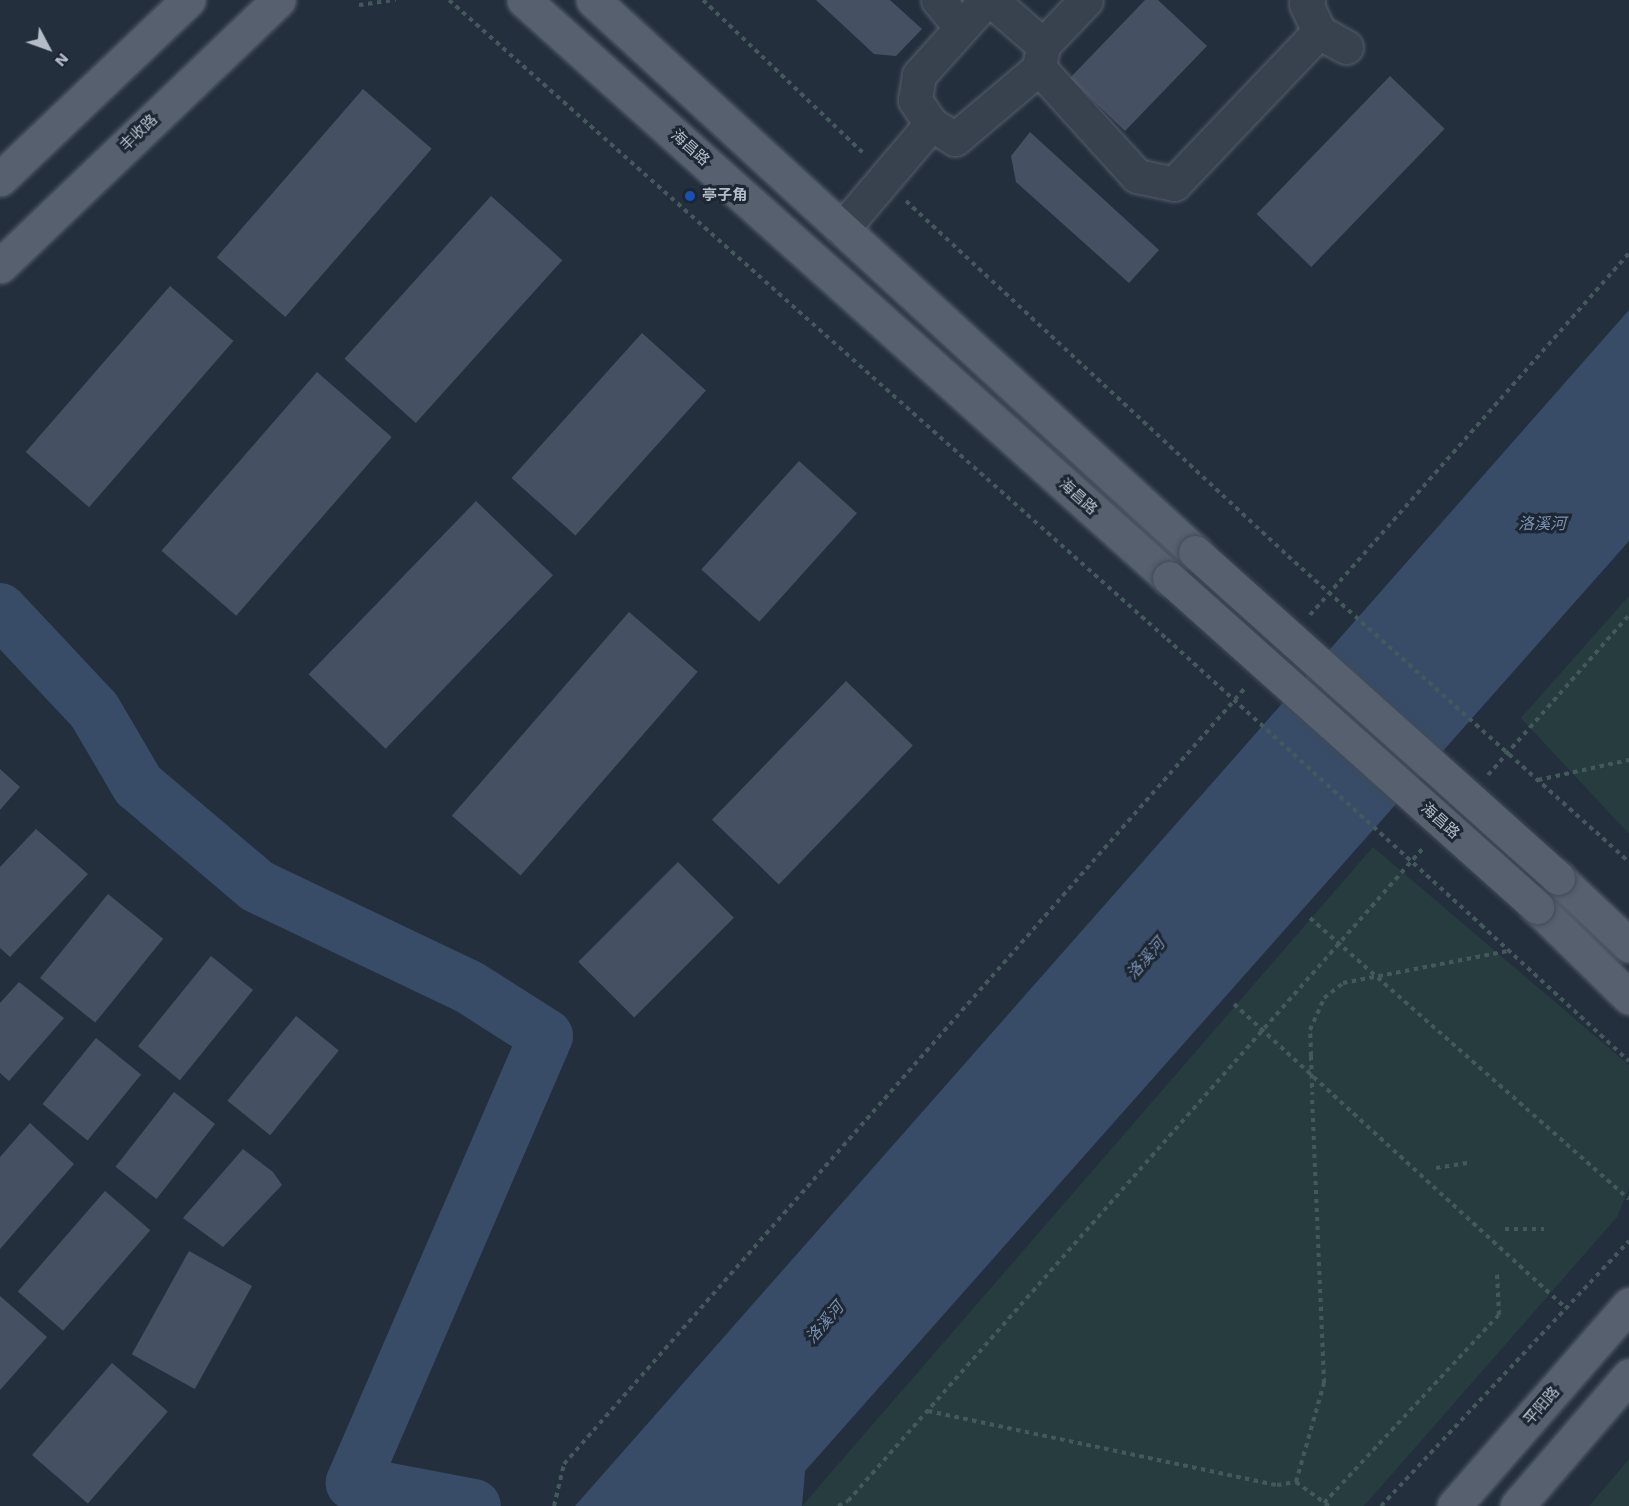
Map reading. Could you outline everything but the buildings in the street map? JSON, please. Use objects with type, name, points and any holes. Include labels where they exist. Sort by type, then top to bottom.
[{"type":"main road","points":[[0,179],[188,0]]},
{"type":"main road","name":"丰收路","points":[[0,266],[278,0]]},
{"type":"main road","name":"海昌路","points":[[524,0],[1537,907],[1629,997]]},
{"type":"main road","points":[[593,0],[1195,552],[1558,878],[1629,945]]},
{"type":"main road","name":"平阳路","points":[[1454,1506],[1629,1305]]},
{"type":"main road","points":[[1516,1506],[1629,1376]]},
{"type":"lane","points":[[938,0],[961,27]]},
{"type":"lane","points":[[986,0],[919,75],[915,100],[931,124],[955,139],[1041,57],[1086,0]]},
{"type":"lane","points":[[991,0],[1041,57],[1137,176],[1174,184],[1333,39],[1306,4],[1308,0]]},
{"type":"lane","points":[[842,229],[931,124]]},
{"type":"path","points":[[360,5],[396,0]]},
{"type":"path","points":[[449,0],[1167,639],[1629,1061]]},
{"type":"path","points":[[703,0],[848,136],[915,211],[1288,556],[1629,862]]},
{"type":"path","points":[[1307,618],[1629,253]]},
{"type":"path","points":[[1483,781],[1629,615]]},
{"type":"path","points":[[554,1506],[564,1464],[1252,680]]},
{"type":"path","points":[[1538,780],[1629,760]]},
{"type":"path","points":[[838,1506],[848,1501],[1429,841]]},
{"type":"path","points":[[1310,918],[1629,1199]]},
{"type":"path","points":[[1296,1482],[1324,1383],[1310,1030],[1324,998],[1344,983],[1508,951]]},
{"type":"path","points":[[1234,1004],[1566,1308]]},
{"type":"path","points":[[1436,1168],[1469,1163]]},
{"type":"path","points":[[1505,1229],[1544,1229]]},
{"type":"path","points":[[1381,1506],[1629,1241]]},
{"type":"path","points":[[928,1410],[1277,1485],[1296,1482],[1326,1504],[1498,1315],[1497,1274]]},
{"type":"green space","points":[[1629,596],[1629,834],[1521,718]]},
{"type":"green space","points":[[1373,847],[1629,1065],[1629,1188],[1617,1217],[1364,1506],[802,1506]]},
{"type":"green space","points":[[1629,1459],[1629,1506],[1589,1506]]},
{"type":"water","name":"洛溪河","points":[[1629,310],[1629,541],[805,1471],[802,1506],[575,1506]]},
{"type":"waterway","points":[[0,610],[94,710],[138,785],[257,886],[469,987],[546,1036],[353,1483],[474,1506]]},
{"type":"place","name":"亭子角","points":[[690,196]]}]
